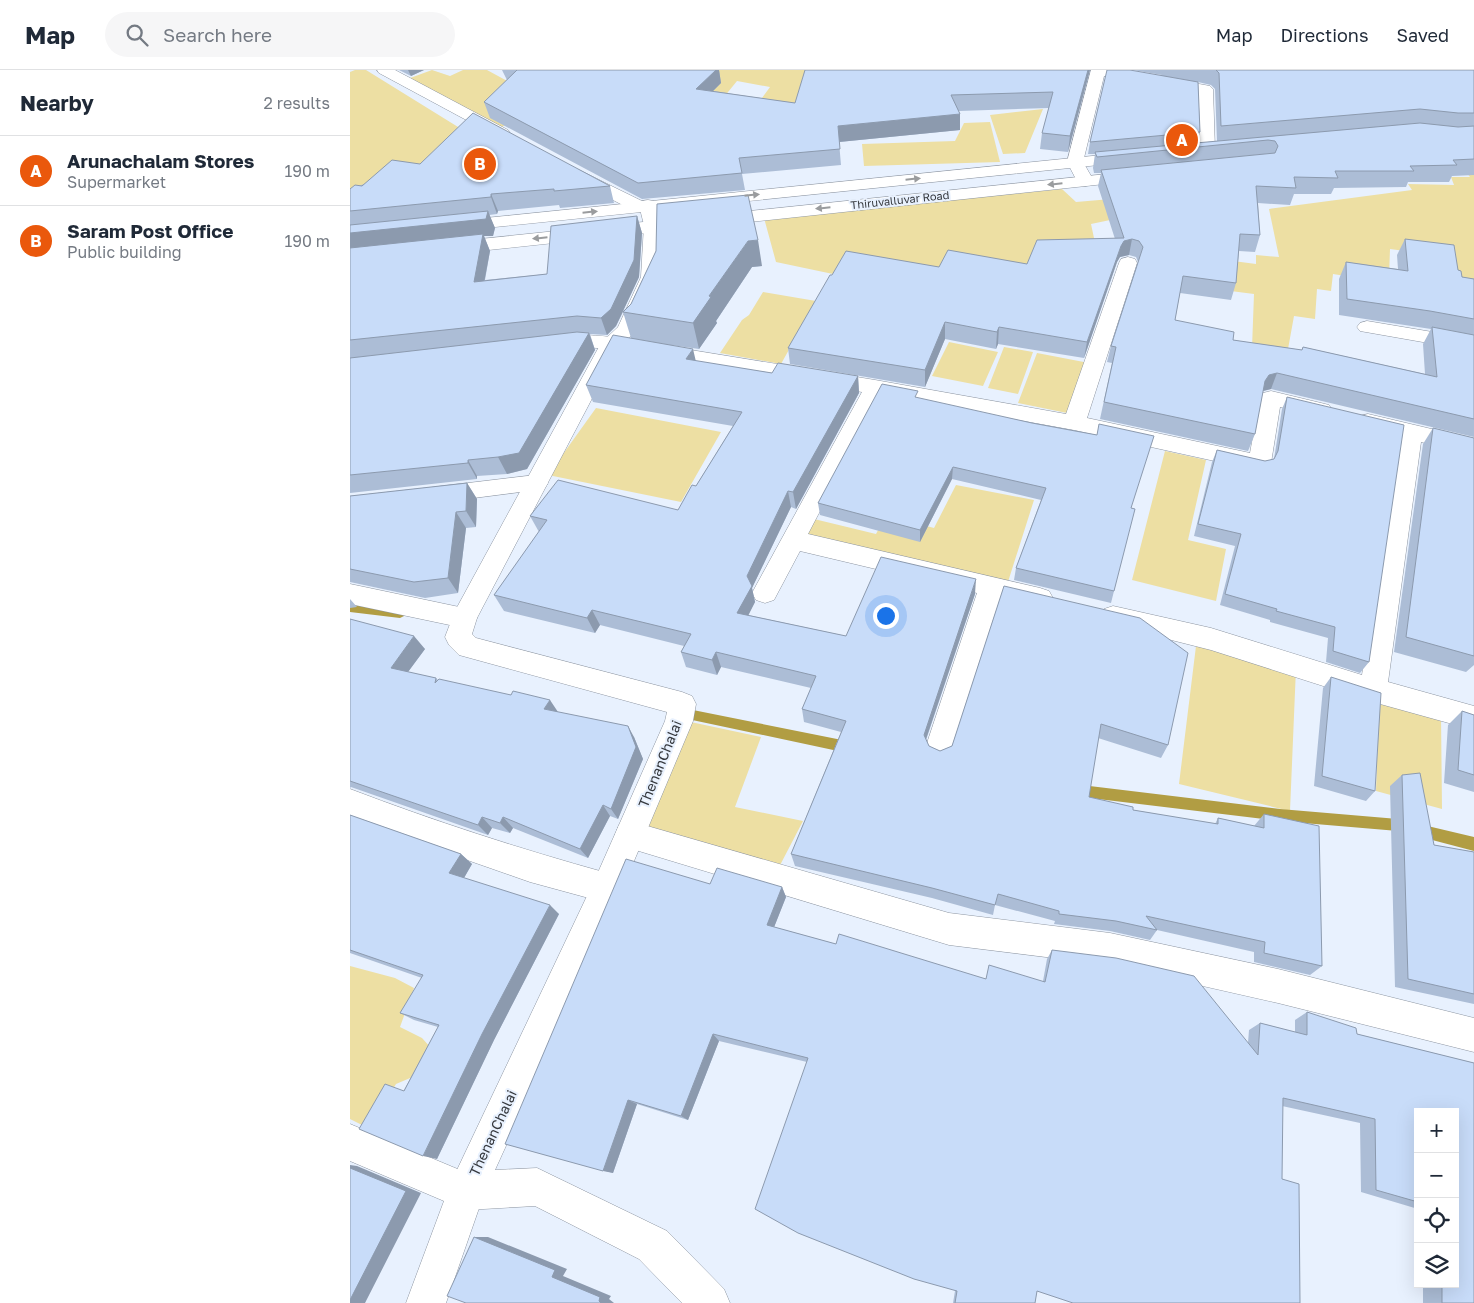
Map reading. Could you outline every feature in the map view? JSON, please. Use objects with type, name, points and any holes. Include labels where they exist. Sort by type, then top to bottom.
[{"type":"street","points":[[384,70],[512,139]]},
{"type":"street","points":[[1085,181],[1074,162],[1098,70],[1205,89],[1207,150]]},
{"type":"street","points":[[1188,152],[1226,148]]},
{"type":"street","name":"Thiruvalluvar Road","points":[[437,250],[647,213],[1074,162],[1150,155]]},
{"type":"street","points":[[564,166],[647,213]]},
{"type":"street","name":"Thiruvalluvar Road","points":[[437,228],[1085,181],[1153,174]]},
{"type":"street","name":"ThenanChalai","points":[[647,213],[651,277],[628,330],[612,343],[464,618],[458,638],[468,647],[682,704],[679,721],[607,888],[466,1191],[536,1187],[653,1245],[710,1303]]},
{"type":"street","points":[[1074,423],[1128,263]]},
{"type":"street","points":[[1367,327],[1474,345]]},
{"type":"street","points":[[537,344],[583,341],[612,343],[876,387],[1074,423],[1260,462],[1271,398],[1474,447]]},
{"type":"street","points":[[765,593],[876,387]]},
{"type":"street","points":[[1373,690],[1411,431]]},
{"type":"street","points":[[416,497],[536,483]]},
{"type":"street","points":[[793,540],[1058,603]]},
{"type":"street","points":[[939,749],[992,587]]},
{"type":"street","points":[[350,594],[464,618]]},
{"type":"street","points":[[1087,610],[1210,639],[1373,690],[1474,718]]},
{"type":"street","points":[[350,803],[370,812],[530,867],[607,888]]},
{"type":"street","points":[[630,835],[949,929],[1110,949],[1278,986],[1474,1036]]},
{"type":"street","points":[[350,1142],[466,1191],[426,1303]]},
{"type":"shaded area","points":[[366,70],[471,135],[427,179],[350,201],[350,72]]},
{"type":"shaded area","points":[[432,70],[450,76],[463,70],[487,70],[550,104],[491,132],[402,81]]},
{"type":"shaded area","points":[[680,70],[821,70],[796,107],[754,109],[770,87],[737,81],[724,97],[669,86]]},
{"type":"shaded area","points":[[1043,109],[1025,153],[1003,154],[990,115]]},
{"type":"shaded area","points":[[990,122],[1000,162],[864,166],[862,144],[955,141],[964,123]]},
{"type":"shaded area","points":[[1464,169],[1474,169],[1474,288],[1457,284],[1451,257],[1390,249],[1389,277],[1358,278],[1333,274],[1331,291],[1317,289],[1315,319],[1294,316],[1286,360],[1252,348],[1254,294],[1215,289],[1218,259],[1256,264],[1256,255],[1279,257],[1269,209],[1412,190],[1408,184],[1454,185],[1451,177],[1470,177]]},
{"type":"shaded area","points":[[1062,189],[1076,202],[1111,199],[1115,219],[1091,224],[1097,252],[1023,274],[936,279],[843,263],[833,274],[776,262],[764,218]]},
{"type":"shaded area","points":[[763,292],[816,301],[781,364],[720,353],[742,320],[749,315]]},
{"type":"shaded area","points":[[949,342],[998,352],[983,386],[932,376]]},
{"type":"shaded area","points":[[1004,347],[1033,352],[1018,394],[988,388]]},
{"type":"shaded area","points":[[1037,353],[1089,363],[1072,414],[1018,403]]},
{"type":"shaded area","points":[[596,408],[721,432],[681,502],[548,475]]},
{"type":"shaded area","points":[[1165,451],[1206,460],[1188,540],[1226,549],[1216,601],[1132,580]]},
{"type":"shaded area","points":[[956,485],[1034,500],[1007,585],[807,534],[814,519],[876,534],[886,515],[934,528]]},
{"type":"shaded area","points":[[1196,646],[1296,668],[1290,811],[1179,784]]},
{"type":"shaded area","points":[[1379,700],[1441,715],[1442,809],[1376,791]]},
{"type":"shaded area","points":[[686,721],[761,737],[735,807],[803,821],[777,871],[643,825]]},
{"type":"shaded area","points":[[350,966],[395,978],[414,988],[400,1027],[422,1038],[431,1048],[422,1073],[396,1084],[379,1114],[362,1125],[350,1119]]},
{"type":"building","points":[[517,70],[716,70],[696,89],[795,103],[805,70],[1088,70],[1070,136],[1042,133],[1053,92],[951,95],[960,114],[838,126],[840,149],[739,158],[742,173],[638,183],[484,102]]},
{"type":"building","points":[[1107,70],[1130,70],[1198,82],[1200,132],[1090,142]]},
{"type":"building","points":[[1216,70],[1474,70],[1474,113],[1420,109],[1221,126],[1219,73]]},
{"type":"building","points":[[473,113],[610,186],[491,194],[491,197],[350,211],[350,189],[355,185],[362,186],[392,160],[420,164]]},
{"type":"building","points":[[1420,123],[1458,127],[1474,126],[1474,159],[1453,160],[1457,165],[1410,166],[1414,171],[1335,171],[1338,178],[1294,177],[1296,188],[1256,186],[1260,235],[1240,234],[1236,283],[1183,276],[1175,320],[1234,332],[1233,340],[1302,350],[1303,347],[1437,377],[1432,327],[1474,335],[1474,419],[1277,373],[1269,375],[1265,381],[1255,434],[1104,402],[1116,347],[1111,346],[1143,247],[1139,241],[1132,239],[1124,241],[1121,246],[1087,342],[999,327],[997,332],[945,322],[925,370],[788,348],[846,251],[939,267],[948,250],[1027,264],[1037,240],[1124,238],[1101,170],[1275,153],[1278,146],[1275,141],[1268,140],[1097,157],[1095,152]]},
{"type":"building","points":[[748,195],[758,240],[748,241],[709,296],[711,297],[693,323],[623,312],[631,304],[656,251],[657,204]]},
{"type":"building","points":[[488,211],[486,219],[350,233],[350,225]]},
{"type":"building","points":[[637,216],[634,260],[611,309],[601,318],[577,316],[350,340],[350,248],[483,234],[474,282],[547,274],[551,226]]},
{"type":"building","points":[[1405,239],[1454,245],[1458,270],[1461,271],[1462,277],[1474,279],[1474,319],[1347,299],[1346,262],[1408,271]]},
{"type":"building","points":[[577,332],[589,333],[519,453],[468,460],[468,463],[350,475],[350,358]]},
{"type":"building","points":[[613,335],[693,349],[686,359],[772,373],[778,363],[858,376],[793,492],[788,491],[747,576],[752,586],[737,613],[846,636],[881,557],[976,579],[924,735],[929,746],[940,751],[952,746],[1004,586],[1140,618],[1188,653],[1168,745],[1101,724],[1089,797],[1133,807],[1133,810],[1218,824],[1218,818],[1264,828],[1264,814],[1319,826],[1322,966],[1264,953],[1265,942],[1146,916],[1157,930],[1116,921],[1059,914],[1059,911],[998,894],[995,905],[791,854],[846,721],[802,709],[816,676],[716,652],[712,660],[681,652],[691,634],[592,610],[587,618],[494,595],[547,520],[530,516],[558,480],[678,510],[692,485],[696,486],[742,412],[586,385]]},
{"type":"building","points":[[882,384],[918,391],[915,397],[1032,423],[1097,435],[1099,424],[1154,436],[1131,508],[1135,509],[1114,591],[1016,568],[1046,488],[953,467],[920,530],[818,503]]},
{"type":"building","points":[[1287,397],[1404,425],[1369,662],[1333,651],[1335,627],[1276,611],[1277,609],[1225,594],[1241,534],[1198,524],[1217,450],[1265,461],[1274,459],[1278,451]]},
{"type":"building","points":[[1433,428],[1474,438],[1474,656],[1406,637]]},
{"type":"building","points":[[467,483],[466,511],[456,512],[448,578],[414,582],[350,569],[350,496]]},
{"type":"building","points":[[350,619],[414,636],[391,668],[436,678],[435,683],[439,679],[511,695],[513,691],[550,700],[544,709],[628,726],[636,747],[611,809],[603,805],[580,849],[503,817],[500,823],[482,817],[478,825],[350,781]]},
{"type":"building","points":[[1331,677],[1381,693],[1375,791],[1322,776]]},
{"type":"building","points":[[1462,711],[1474,715],[1474,775],[1458,770]]},
{"type":"building","points":[[1420,773],[1434,845],[1474,852],[1474,994],[1408,979],[1402,775]]},
{"type":"building","points":[[350,815],[461,854],[449,873],[550,905],[482,1034],[423,1156],[359,1129],[385,1084],[404,1091],[439,1025],[400,1013],[423,975],[350,950]]},
{"type":"building","points":[[626,859],[710,884],[717,868],[782,887],[767,925],[836,944],[839,934],[986,979],[989,965],[1045,982],[1052,950],[1116,958],[1194,976],[1258,1055],[1260,1023],[1307,1035],[1307,1012],[1356,1028],[1357,1034],[1474,1063],[1474,1303],[1442,1303],[1442,1288],[1459,1288],[1459,1108],[1414,1108],[1414,1201],[1376,1190],[1375,1119],[1283,1098],[1282,1179],[1299,1184],[1300,1303],[1073,1303],[1037,1291],[1035,1303],[955,1303],[957,1291],[914,1279],[798,1233],[755,1209],[808,1058],[713,1034],[681,1116],[628,1100],[603,1171],[505,1144]]},
{"type":"building","points":[[350,1168],[406,1191],[350,1300]]},
{"type":"building","points":[[474,1237],[555,1270],[552,1277],[600,1297],[599,1301],[601,1303],[466,1303],[447,1296]]},
{"type":"waterway","points":[[350,607],[400,613]]},
{"type":"waterway","points":[[678,712],[852,748]]},
{"type":"waterway","points":[[1073,790],[1280,815],[1398,825],[1474,844]]},
{"type":"place","name":"Arunachalam Stores","points":[[1182,140]]},
{"type":"place","name":"Saram Post Office","points":[[480,164]]}]
